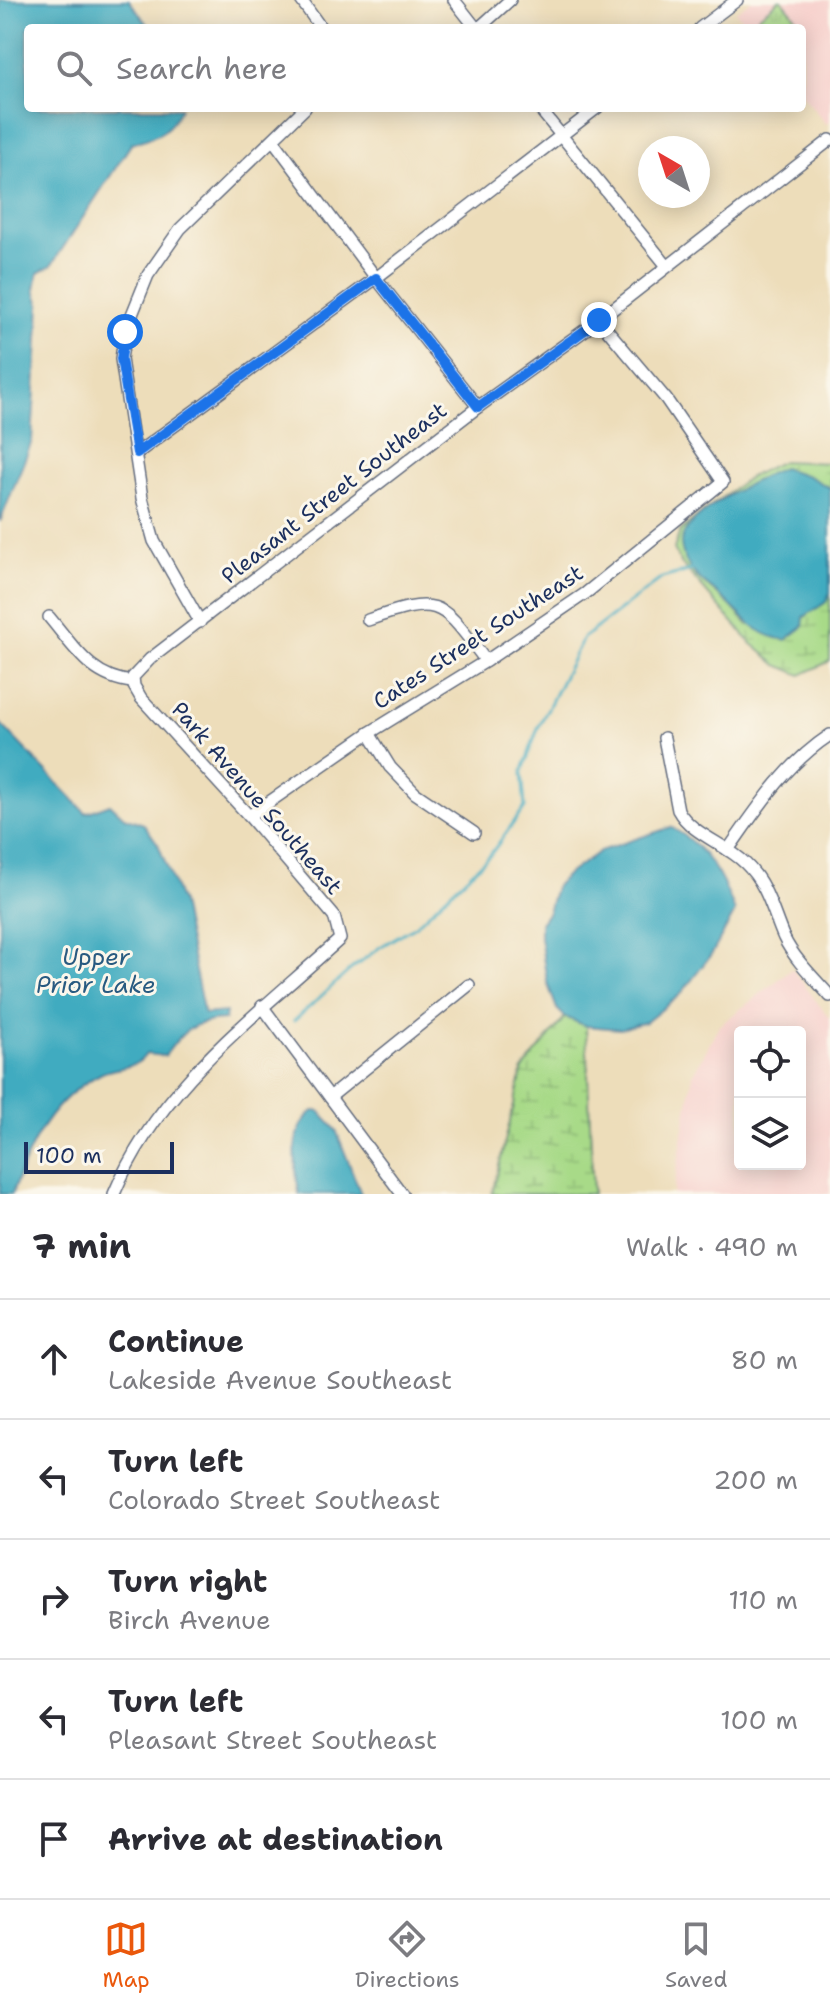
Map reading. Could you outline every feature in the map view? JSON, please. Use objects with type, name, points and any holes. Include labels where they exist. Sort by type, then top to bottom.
[{"type":"street","points":[[301,0],[318,24]]},
{"type":"street","points":[[454,0],[475,24]]},
{"type":"street","points":[[483,24],[510,0]]},
{"type":"street","points":[[705,24],[737,0]]},
{"type":"street","points":[[200,622],[154,541],[142,498],[121,359],[125,332],[148,275],[180,229],[301,112]]},
{"type":"street","points":[[542,112],[667,266]]},
{"type":"street","points":[[137,453],[376,278],[592,112]]},
{"type":"street","name":"Pleasant Street Southeast","points":[[133,679],[150,659],[478,407],[599,320],[830,140]]},
{"type":"street","points":[[274,141],[376,278],[478,407]]},
{"type":"street","name":"Cates Street Southeast","points":[[249,816],[369,733],[486,661],[586,593],[723,482],[666,399],[599,320]]},
{"type":"street","points":[[368,620],[407,607],[428,605],[451,614],[486,661]]},
{"type":"street","points":[[49,617],[94,668],[115,680],[133,679]]},
{"type":"street","name":"Park Avenue Southeast","points":[[133,679],[141,698],[249,816],[334,916],[340,939],[262,1006]]},
{"type":"street","points":[[369,733],[390,767],[415,793],[474,833]]},
{"type":"street","points":[[728,850],[785,773],[830,735]]},
{"type":"street","points":[[664,738],[678,810],[683,820],[743,861],[765,886],[785,940],[830,996]]},
{"type":"street","points":[[330,1097],[469,985]]},
{"type":"street","points":[[114,1194],[125,1167],[170,1099],[262,1006],[402,1194]]},
{"type":"shaded area","points":[[752,0],[830,0],[830,121],[826,124],[806,99],[806,24],[746,24],[736,12]]},
{"type":"shaded area","points":[[792,969],[830,1019],[830,1194],[673,1194],[693,1074],[720,1025]]},
{"type":"green space","points":[[782,0],[799,21],[797,24],[755,24],[758,17]]},
{"type":"green space","points":[[782,461],[830,463],[830,488],[822,484],[729,494],[687,528],[681,544],[696,576],[748,625],[804,618],[830,593],[830,661],[801,675],[777,665],[750,642],[681,563],[674,549],[680,531],[696,517],[751,476]]},
{"type":"green space","points":[[565,1017],[586,1026],[593,1194],[492,1194],[523,1069]]},
{"type":"water","points":[[0,0],[129,0],[147,24],[24,24],[24,112],[178,112],[162,132],[132,143],[51,266],[38,273],[35,289],[40,305],[32,441],[0,522]]},
{"type":"water","points":[[783,468],[808,476],[830,488],[830,593],[826,602],[804,617],[803,627],[786,640],[767,635],[752,626],[698,578],[686,561],[681,543],[685,532],[708,509],[741,488]]},
{"type":"water","name":"Upper Prior Lake","points":[[0,723],[86,813],[110,804],[124,817],[144,824],[158,844],[181,903],[204,1014],[226,1012],[225,1020],[205,1022],[190,1029],[165,1056],[146,1054],[137,1063],[102,1073],[69,1096],[35,1140],[12,1194],[0,1194]]},
{"type":"water","points":[[671,827],[703,853],[725,887],[735,912],[713,952],[681,994],[646,1022],[620,1029],[586,1026],[565,1017],[557,1009],[547,982],[540,937],[540,923],[548,912],[555,887],[600,851]]},
{"type":"water","points":[[313,1111],[320,1111],[336,1130],[361,1194],[299,1194],[295,1160],[297,1138],[305,1119]]},
{"type":"waterway","points":[[294,1021],[350,970],[415,926],[490,855],[525,807],[522,773],[538,728],[583,638],[662,578],[692,570]]},
{"type":"route","points":[[125,332],[121,359],[137,453],[376,278],[478,407],[599,320]]}]
